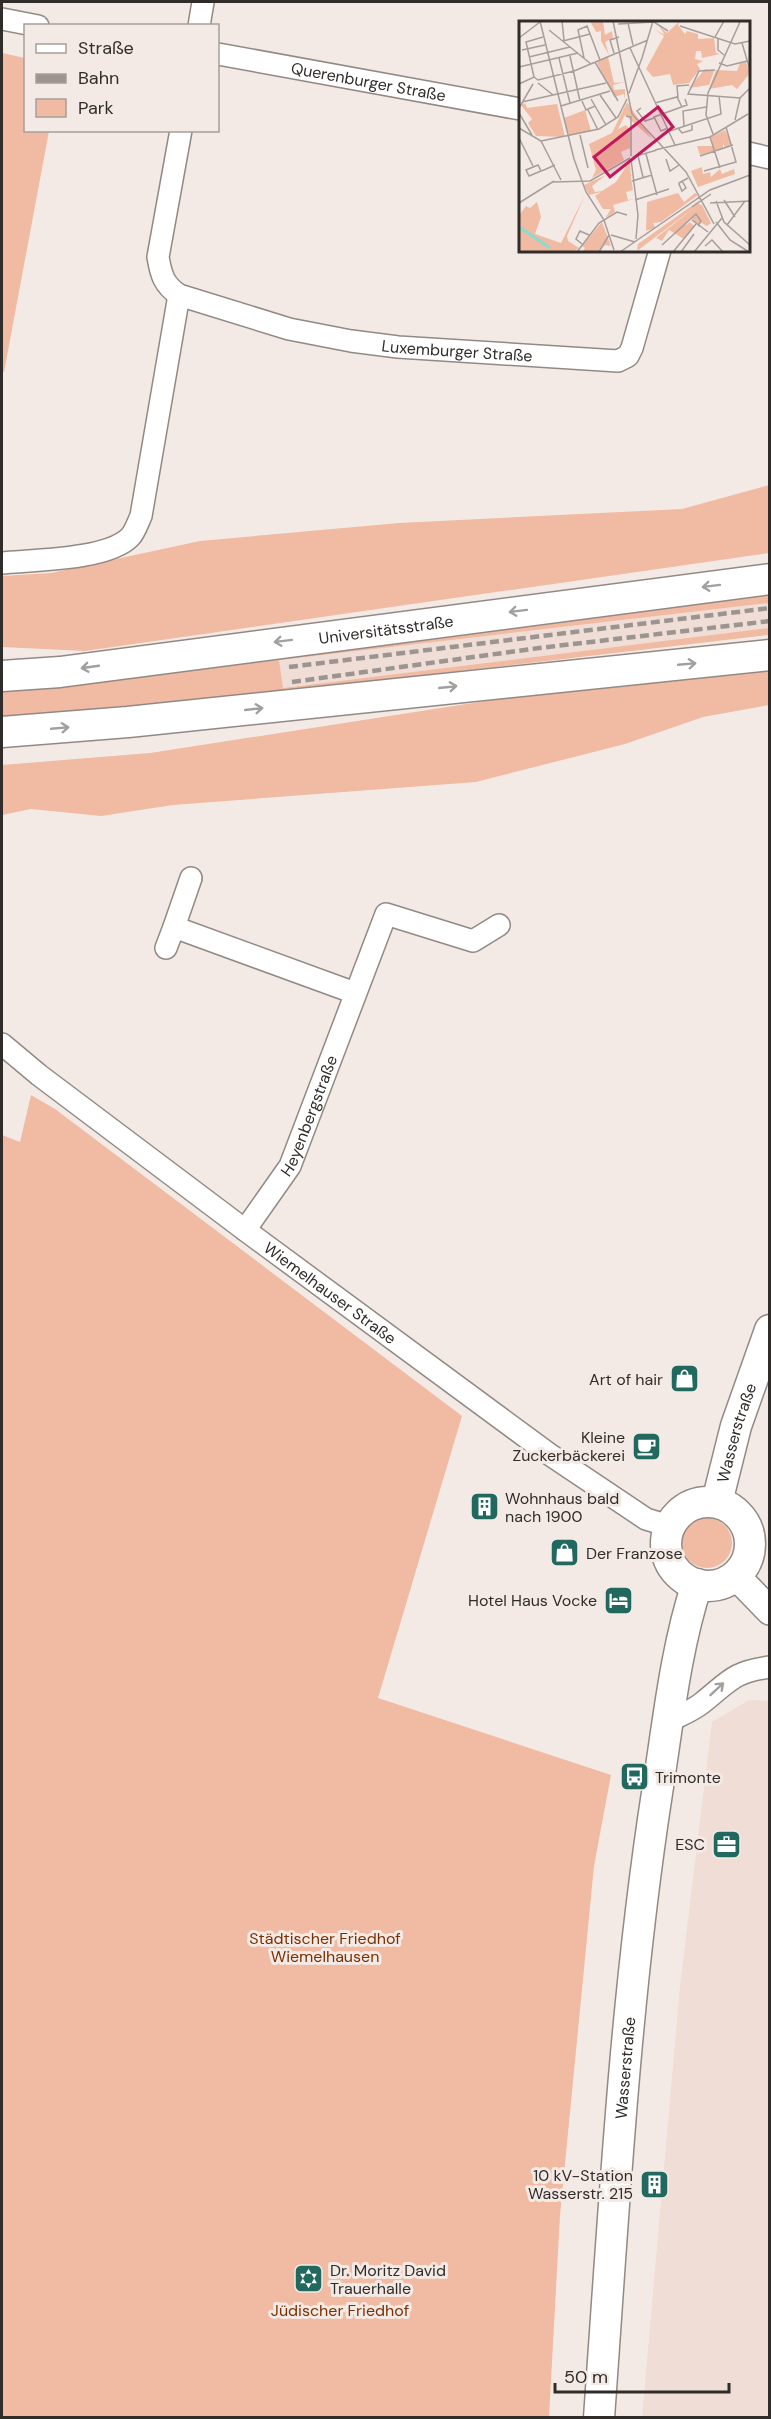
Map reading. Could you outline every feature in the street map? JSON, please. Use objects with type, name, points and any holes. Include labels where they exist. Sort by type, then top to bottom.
[{"type":"main road","name":"Universitätsstraße","points":[[2,676],[60,672],[770,579]]},
{"type":"main road","points":[[2,732],[128,722],[770,656]]},
{"type":"main road","name":"Wasserstraße","points":[[717,1502],[736,1426],[763,1370],[770,1330]]},
{"type":"main road","name":"Wasserstraße","points":[[669,1526],[689,1506],[703,1502],[717,1502],[731,1508],[742,1519],[749,1533],[750,1549],[745,1564],[735,1575]]},
{"type":"main road","points":[[669,1526],[666,1540],[667,1555],[679,1573],[697,1584],[711,1586],[735,1575]]},
{"type":"main road","name":"Wasserstraße","points":[[599,2418],[635,1956],[651,1828],[684,1622],[697,1584]]},
{"type":"street","points":[[199,24],[203,2]]},
{"type":"street","points":[[2,19],[28,24]]},
{"type":"street","name":"Querenburger Straße","points":[[219,54],[519,108]]},
{"type":"street","points":[[2,563],[112,548],[130,537],[141,516],[179,295],[169,288],[161,276],[158,257],[181,132]]},
{"type":"street","points":[[750,153],[770,158]]},
{"type":"street","name":"Luxemburger Straße","points":[[179,295],[289,329],[351,341],[409,348],[618,362],[628,356],[632,348],[659,252]]},
{"type":"street","points":[[166,948],[191,878]]},
{"type":"street","name":"Heyenbergstraße","points":[[245,1230],[290,1166],[386,914],[473,941],[499,925]]},
{"type":"street","points":[[174,927],[355,993]]},
{"type":"street","name":"Wiemelhauser Straße","points":[[2,1044],[46,1080],[245,1230],[591,1484],[646,1519],[669,1526]]},
{"type":"street","points":[[735,1575],[770,1611]]},
{"type":"street","points":[[669,1721],[701,1704],[728,1679],[750,1669],[770,1667]]},
{"type":"shaded area","points":[[769,603],[769,628],[282,688],[279,660]]},
{"type":"shaded area","points":[[749,1700],[770,1701],[769,2417],[642,2417],[680,1986],[712,1722]]},
{"type":"green space","points":[[2,53],[24,58],[24,132],[49,132],[4,372],[2,371]]},
{"type":"green space","points":[[769,485],[769,553],[85,651],[2,647],[2,576],[51,573],[200,541],[399,523],[682,509]]},
{"type":"green space","points":[[769,592],[769,603],[279,660],[283,688],[769,628],[769,635],[220,699],[2,719],[2,689]]},
{"type":"green space","points":[[769,666],[769,705],[703,717],[625,744],[476,782],[173,805],[101,816],[31,809],[2,815],[2,765],[150,753],[602,683]]},
{"type":"green space","name":"Städtischer Friedhof Wiemelhausen","points":[[31,1095],[55,1109],[462,1416],[378,1698],[611,1775],[594,1866],[560,2215],[549,2417],[2,2417],[2,1135],[20,1142]]},
{"type":"green space","points":[[702,1518],[712,1518],[725,1525],[732,1538],[732,1548],[725,1561],[712,1568],[702,1568],[693,1564],[686,1557],[682,1548],[682,1538],[686,1529],[693,1522]]},
{"type":"railway","points":[[289,667],[770,608]]},
{"type":"railway","points":[[292,682],[539,648],[770,621]]},
{"type":"place","name":"Art of hair","points":[[684,1379]]},
{"type":"place","name":"Kleine Zuckerbäckerei","points":[[646,1446]]},
{"type":"place","name":"Wohnhaus bald nach 1900","points":[[484,1507]]},
{"type":"place","name":"Der Franzose","points":[[565,1553]]},
{"type":"place","name":"Hotel Haus Vocke","points":[[618,1600]]},
{"type":"place","name":"Trimonte","points":[[634,1777]]},
{"type":"place","name":"ESC","points":[[726,1844]]},
{"type":"place","name":"10 kV-Station Wasserstr. 215","points":[[654,2184]]},
{"type":"place","name":"Dr. Moritz David Trauerhalle","points":[[309,2279]]},
{"type":"park label","name":"Jüdischer Friedhof","points":[[340,2310]]}]
